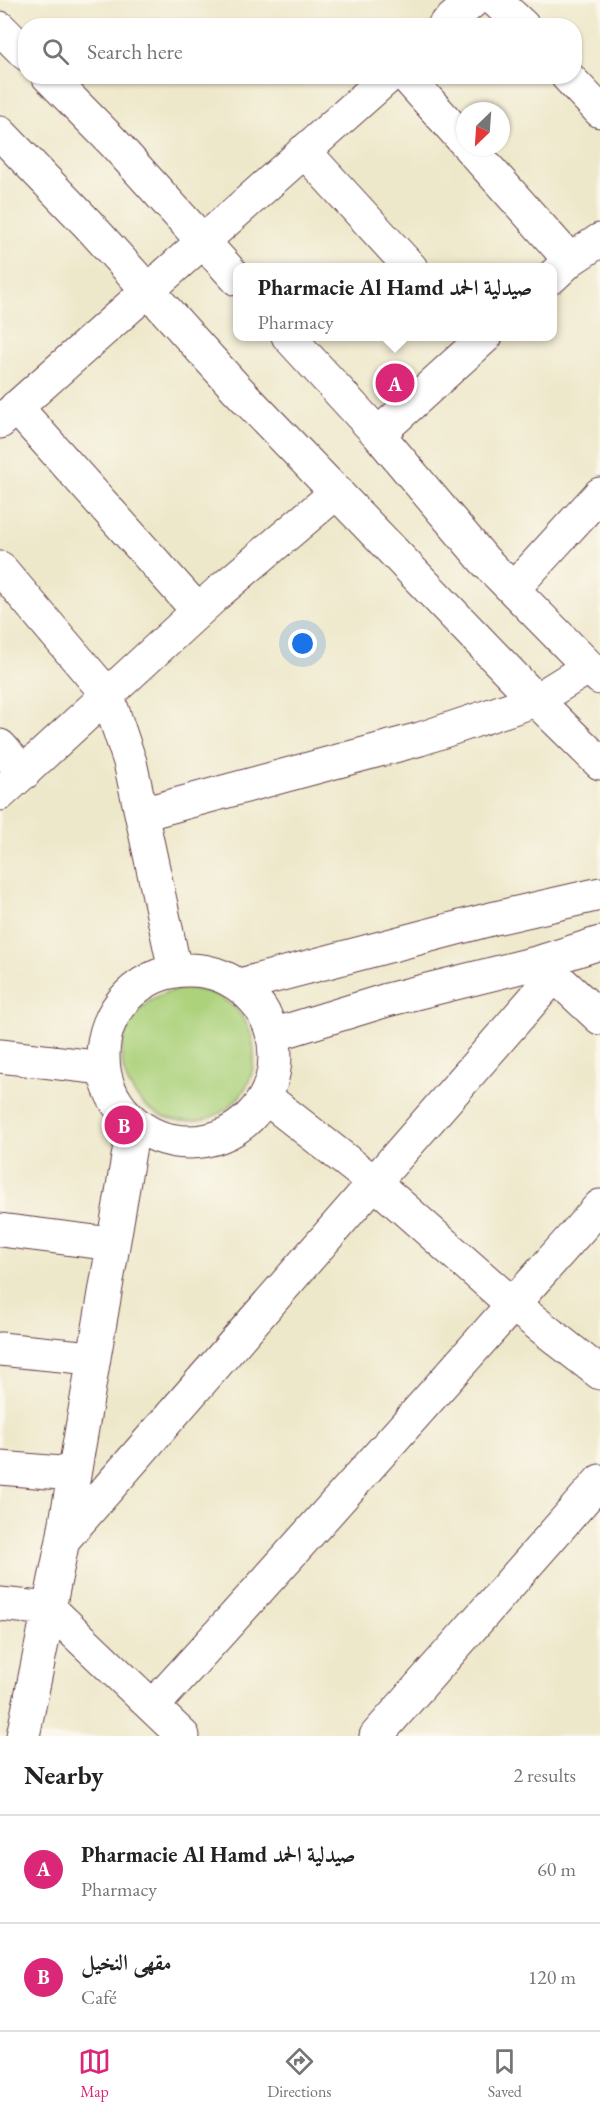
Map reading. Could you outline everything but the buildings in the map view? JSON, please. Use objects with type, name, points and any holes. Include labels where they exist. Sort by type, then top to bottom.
[{"type":"street","points":[[453,18],[474,0]]},
{"type":"street","points":[[0,28],[18,46]]},
{"type":"street","points":[[56,84],[204,239],[233,274]]},
{"type":"street","points":[[198,611],[8,415],[380,84]]},
{"type":"street","points":[[413,84],[456,132]]},
{"type":"street","points":[[575,84],[600,111]]},
{"type":"street","points":[[0,133],[235,387],[536,700],[600,763]]},
{"type":"street","points":[[304,151],[407,263]]},
{"type":"street","points":[[476,156],[556,263]]},
{"type":"street","points":[[561,269],[600,240]]},
{"type":"street","points":[[142,814],[420,739],[536,700],[595,673],[484,560],[378,434],[293,341]]},
{"type":"street","points":[[378,434],[478,341]]},
{"type":"street","points":[[0,746],[12,783],[198,611],[337,492]]},
{"type":"street","points":[[513,589],[600,494]]},
{"type":"street","points":[[0,568],[107,694],[130,762],[175,970]]},
{"type":"street","points":[[240,986],[491,919],[600,894]]},
{"type":"street","points":[[273,1035],[387,1000],[547,969],[600,943]]},
{"type":"street","points":[[547,969],[600,1018]]},
{"type":"street","points":[[63,1540],[376,1184],[547,969]]},
{"type":"street","points":[[175,970],[209,972],[240,986],[261,1007],[273,1035],[275,1067],[265,1097],[240,1125],[206,1141],[168,1139],[134,1122],[113,1098],[103,1068],[105,1035],[119,1005],[144,981],[175,970]]},
{"type":"street","points":[[0,1056],[103,1068]]},
{"type":"street","points":[[265,1097],[376,1184],[511,1303],[600,1373]]},
{"type":"street","points":[[23,1736],[63,1540],[92,1358],[134,1122]]},
{"type":"street","points":[[153,1706],[321,1523],[511,1303],[600,1206]]},
{"type":"street","points":[[0,1230],[112,1244]]},
{"type":"street","points":[[0,1349],[92,1358]]},
{"type":"street","points":[[0,1468],[73,1474]]},
{"type":"street","points":[[376,1736],[600,1481]]},
{"type":"street","points":[[0,1604],[50,1609],[183,1736]]},
{"type":"green space","points":[[188,989],[213,994],[235,1008],[249,1030],[254,1055],[249,1080],[235,1102],[213,1116],[188,1121],[163,1116],[141,1102],[127,1080],[122,1055],[127,1030],[141,1008],[163,994]]},
{"type":"place","name":"Pharmacie Al Hamd صيدلية الحمد","points":[[395,383]]},
{"type":"place","name":"مقهى النخيل","points":[[124,1125]]}]
